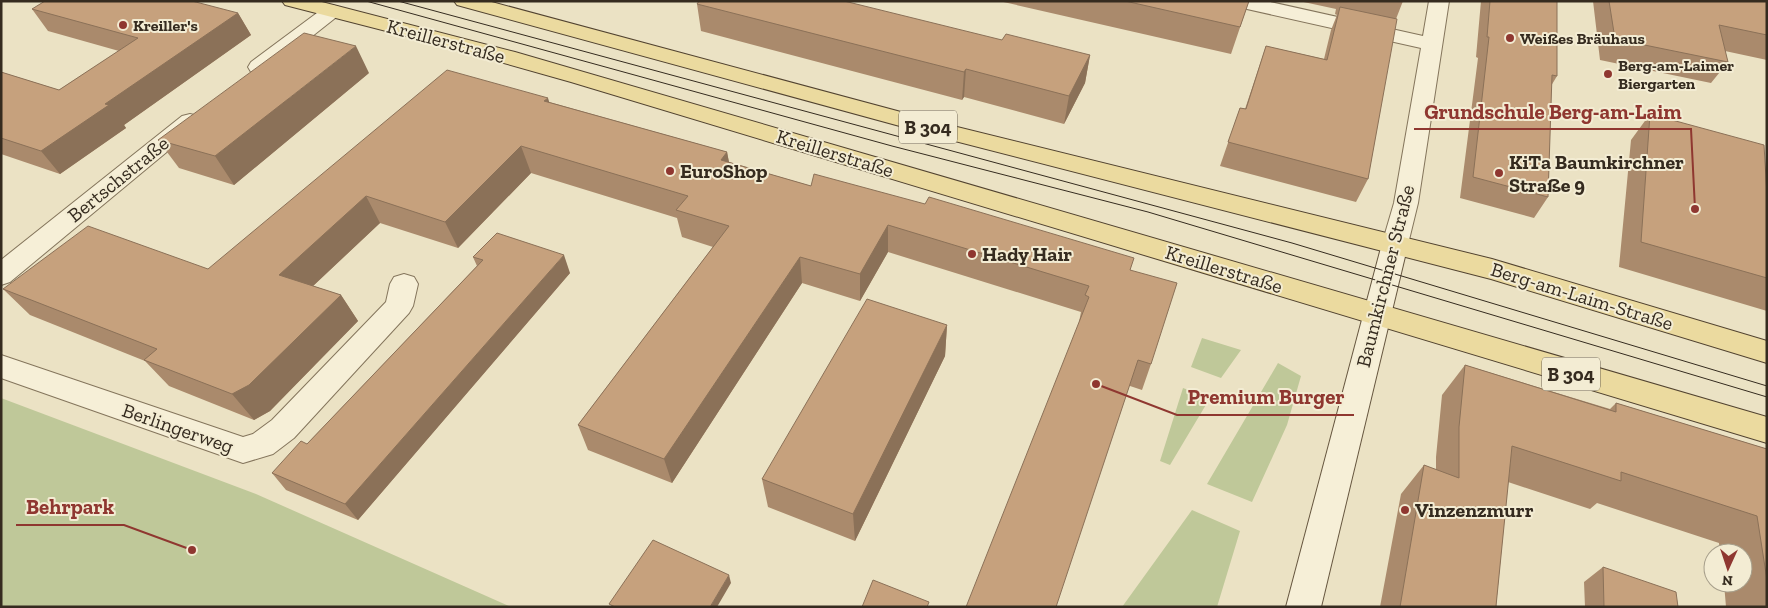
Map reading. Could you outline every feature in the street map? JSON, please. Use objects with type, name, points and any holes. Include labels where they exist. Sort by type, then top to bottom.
[{"type":"main road","name":"Kreillerstraße","points":[[292,1],[567,73],[1094,229],[1376,316]]},
{"type":"main road","name":"B 304","points":[[464,1],[961,136],[1395,244]]},
{"type":"main road","name":"Berg-am-Laim-Straße","points":[[1395,244],[1492,269],[1767,352]]},
{"type":"main road","name":"B 304","points":[[1376,316],[1767,430]]},
{"type":"street","points":[[1238,1],[1432,44]]},
{"type":"street","name":"Baumkirchner Straße","points":[[1303,607],[1406,203],[1439,1]]},
{"type":"street","points":[[240,82],[332,10]]},
{"type":"street","name":"Bertschstraße","points":[[1,275],[210,105]]},
{"type":"street","name":"Berlingerweg","points":[[1,366],[243,450],[262,445],[283,428],[399,306],[404,284]]},
{"type":"green space","points":[[1202,338],[1241,350],[1221,378],[1191,367]]},
{"type":"green space","points":[[1278,363],[1301,376],[1287,425],[1252,502],[1207,484]]},
{"type":"green space","points":[[1183,388],[1210,398],[1170,465],[1160,461]]},
{"type":"green space","points":[[1,398],[256,494],[511,607],[1,607]]},
{"type":"green space","points":[[1192,510],[1240,531],[1217,607],[1122,607]]},
{"type":"building","points":[[45,1],[192,1],[238,13],[105,104],[109,105],[41,151],[1,138],[1,72],[59,90],[138,38],[32,9]]},
{"type":"building","points":[[699,1],[844,1],[1002,40],[1006,34],[1090,55],[1069,96],[966,69],[964,72],[697,4]]},
{"type":"building","points":[[1125,1],[1249,1],[1240,27]]},
{"type":"building","points":[[1490,1],[1557,1],[1557,76],[1552,75],[1548,197],[1473,177],[1489,37],[1487,37]]},
{"type":"building","points":[[1609,1],[1767,1],[1767,35],[1719,25],[1728,62],[1615,39]]},
{"type":"building","points":[[1340,7],[1397,19],[1368,179],[1228,142],[1240,108],[1246,109],[1266,46],[1327,60]]},
{"type":"building","points":[[304,33],[356,46],[215,156],[158,140]]},
{"type":"building","points":[[447,70],[548,98],[544,101],[727,152],[721,160],[811,186],[814,174],[925,204],[929,197],[1134,258],[1130,270],[1177,283],[1151,364],[1138,360],[1056,607],[966,607],[1089,297],[1085,295],[1089,286],[888,225],[860,274],[800,257],[664,459],[578,425],[729,226],[676,210],[688,196],[521,146],[445,222],[366,196],[279,275],[341,295],[249,385],[232,394],[144,360],[157,349],[3,289],[88,226],[208,269]]},
{"type":"building","points":[[1650,114],[1764,145],[1767,195],[1767,278],[1641,242]]},
{"type":"building","points":[[497,233],[564,255],[345,504],[272,473],[301,441],[307,444],[483,260],[473,257]]},
{"type":"building","points":[[867,299],[947,325],[853,514],[762,479]]},
{"type":"building","points":[[1465,365],[1616,412],[1616,403],[1767,449],[1767,580],[1757,516],[1621,472],[1621,481],[1512,446],[1496,606],[1499,607],[1400,607],[1424,465],[1459,478],[1459,427]]},
{"type":"building","points":[[653,540],[729,575],[710,607],[615,607],[609,604]]},
{"type":"building","points":[[1603,567],[1676,592],[1678,607],[1604,607]]},
{"type":"building","points":[[873,580],[929,602],[927,607],[862,607]]},
{"type":"tram line","points":[[366,1],[892,146],[1148,212],[1767,397]]},
{"type":"tram line","points":[[398,1],[1292,243],[1767,386]]},
{"type":"place","name":"Kreiller's","points":[[123,25]]},
{"type":"place","name":"Weißes Bräuhaus","points":[[1510,38]]},
{"type":"place","name":"Berg-am-Laimer Biergarten","points":[[1608,74]]},
{"type":"place","name":"EuroShop","points":[[670,171]]},
{"type":"place","name":"KiTa Baumkirchner Straße 9","points":[[1499,173]]},
{"type":"place","name":"Grundschule Berg-am-Laim","points":[[1695,209]]},
{"type":"place","name":"Hady Hair","points":[[972,254]]},
{"type":"place","name":"Premium Burger","points":[[1096,384]]},
{"type":"place","name":"Vinzenzmurr","points":[[1405,510]]},
{"type":"place","name":"Behrpark","points":[[192,550]]}]
